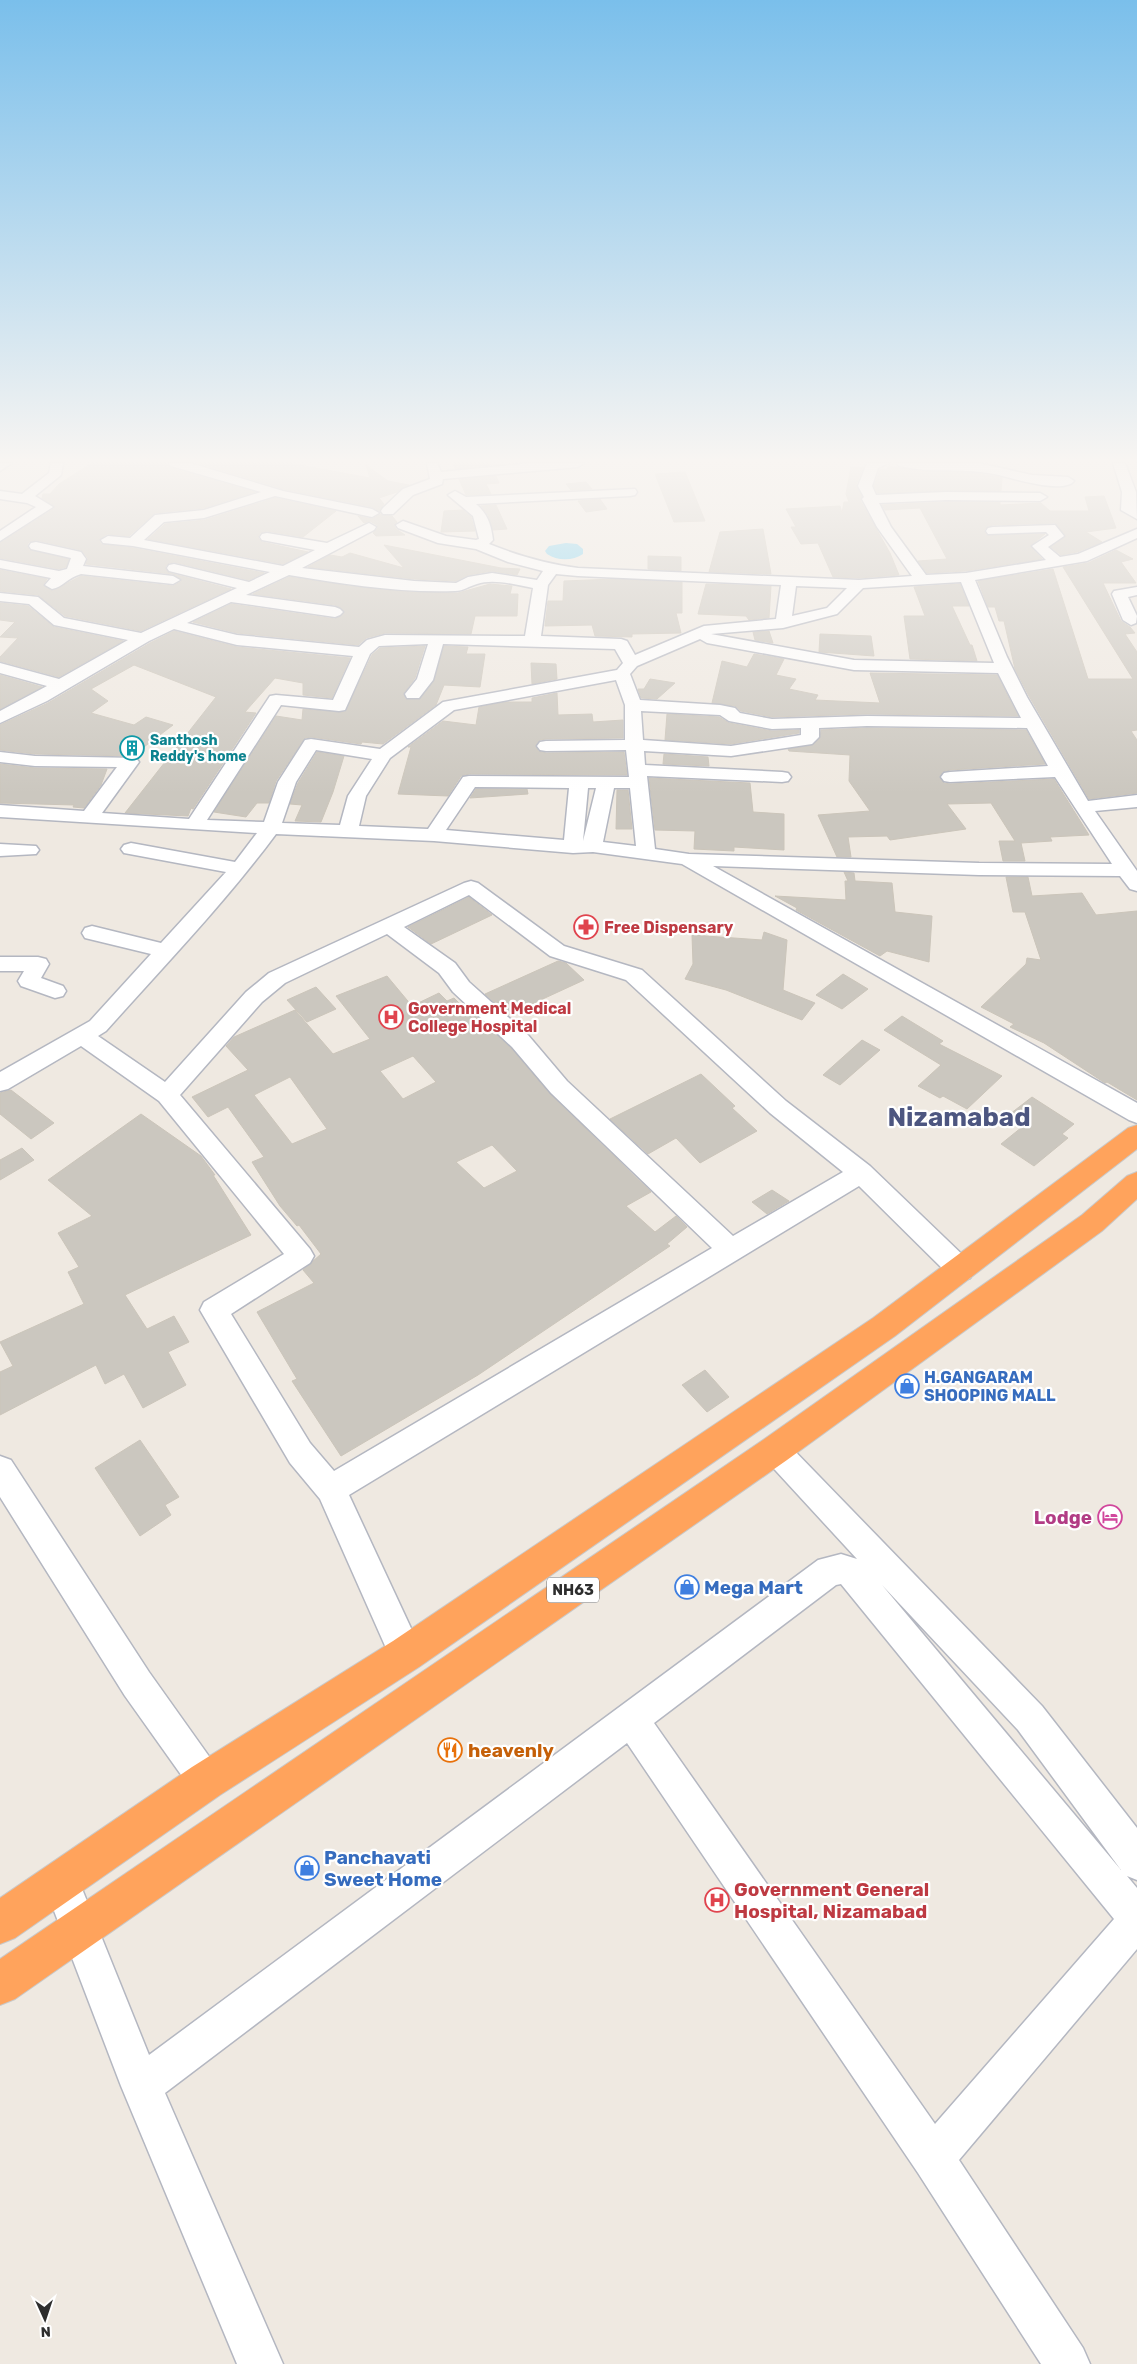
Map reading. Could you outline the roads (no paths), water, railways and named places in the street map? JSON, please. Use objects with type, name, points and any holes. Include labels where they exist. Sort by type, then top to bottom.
[{"type":"highway","name":"NH63","points":[[0,1923],[206,1782],[406,1654],[884,1327],[962,1270],[1137,1131]]},
{"type":"highway","name":"NH63","points":[[0,1984],[775,1450],[1092,1223],[1137,1183]]},
{"type":"street","points":[[33,600],[66,573]]},
{"type":"street","points":[[157,573],[173,574],[250,587]]},
{"type":"street","points":[[0,718],[61,686],[143,638],[279,573]]},
{"type":"street","points":[[306,573],[351,581],[414,586],[462,587],[474,579],[501,578],[541,585]]},
{"type":"street","points":[[532,641],[541,585],[549,573]]},
{"type":"street","points":[[617,573],[859,584],[966,577],[989,573]]},
{"type":"street","points":[[916,573],[921,580]]},
{"type":"street","points":[[966,577],[1004,668],[1032,723],[1082,807],[1127,861],[1137,885]]},
{"type":"street","points":[[783,623],[789,581]]},
{"type":"street","points":[[348,832],[357,796],[383,755],[449,706],[626,668],[709,629],[783,623],[832,611],[859,584]]},
{"type":"street","points":[[1131,620],[1119,594],[1137,591]]},
{"type":"street","points":[[0,597],[33,600],[59,622],[143,638]]},
{"type":"street","points":[[228,597],[335,612]]},
{"type":"street","points":[[172,624],[237,640],[363,652]]},
{"type":"street","points":[[695,636],[854,665],[1004,668]]},
{"type":"street","points":[[194,825],[276,700],[339,706],[363,652],[373,643],[380,640],[532,641],[621,644],[633,705],[634,745],[646,852]]},
{"type":"street","points":[[413,694],[424,680],[437,640]]},
{"type":"street","points":[[0,668],[61,686]]},
{"type":"street","points":[[633,705],[720,710],[735,716],[772,724],[918,721],[960,724],[1032,723]]},
{"type":"street","points":[[546,746],[634,745],[735,751],[806,740],[810,737],[810,722]]},
{"type":"street","points":[[0,1083],[98,1026],[167,952],[240,869],[271,828],[287,782],[311,744],[383,755]]},
{"type":"street","points":[[0,757],[35,761],[130,762],[90,816]]},
{"type":"street","points":[[950,777],[1060,771]]},
{"type":"street","points":[[434,835],[469,781],[606,783],[637,777],[782,777]]},
{"type":"street","points":[[579,783],[583,847]]},
{"type":"street","points":[[583,847],[606,783]]},
{"type":"street","points":[[1082,807],[1137,801]]},
{"type":"street","points":[[0,811],[194,825],[434,835],[646,852],[687,859],[979,869],[1127,861]]},
{"type":"street","points":[[131,849],[240,869]]},
{"type":"street","points":[[0,850],[29,850]]},
{"type":"street","points":[[687,859],[1137,1131]]},
{"type":"street","points":[[167,1095],[254,997],[277,978],[471,887],[557,951],[634,975],[778,1107],[861,1173],[962,1270]]},
{"type":"street","points":[[389,926],[447,968],[461,987],[520,1041],[560,1087],[731,1250]]},
{"type":"street","points":[[92,933],[167,952]]},
{"type":"street","points":[[0,964],[38,964],[29,982],[55,990]]},
{"type":"street","points":[[82,1036],[167,1095],[301,1256],[214,1310],[300,1453],[331,1490],[406,1654]]},
{"type":"street","points":[[331,1490],[861,1173]]},
{"type":"street","points":[[775,1450],[1030,1718],[1131,1850],[1137,1862]]},
{"type":"street","points":[[0,1470],[137,1684],[206,1782]]},
{"type":"street","points":[[141,2086],[829,1570],[841,1568],[850,1571],[1126,1904],[1132,1915],[1132,1925],[933,2158]]},
{"type":"street","points":[[631,1719],[933,2158],[1067,2364]]},
{"type":"street","points":[[61,1882],[141,2086],[260,2364]]},
{"type":"place","name":"Santhosh Reddy's home","points":[[132,748]]},
{"type":"place","name":"Free Dispensary","points":[[586,927]]},
{"type":"place","name":"Government Medical College Hospital","points":[[391,1017]]},
{"type":"place","name":"H.GANGARAM SHOOPING MALL","points":[[907,1386]]},
{"type":"place","name":"Lodge","points":[[1110,1517]]},
{"type":"place","name":"Mega Mart","points":[[687,1587]]},
{"type":"place","name":"heavenly","points":[[450,1750]]},
{"type":"place","name":"Panchavati Sweet Home","points":[[307,1868]]},
{"type":"place","name":"Government General Hospital, Nizamabad","points":[[717,1900]]},
{"type":"district","name":"Nizamabad","points":[[959,1117]]}]
